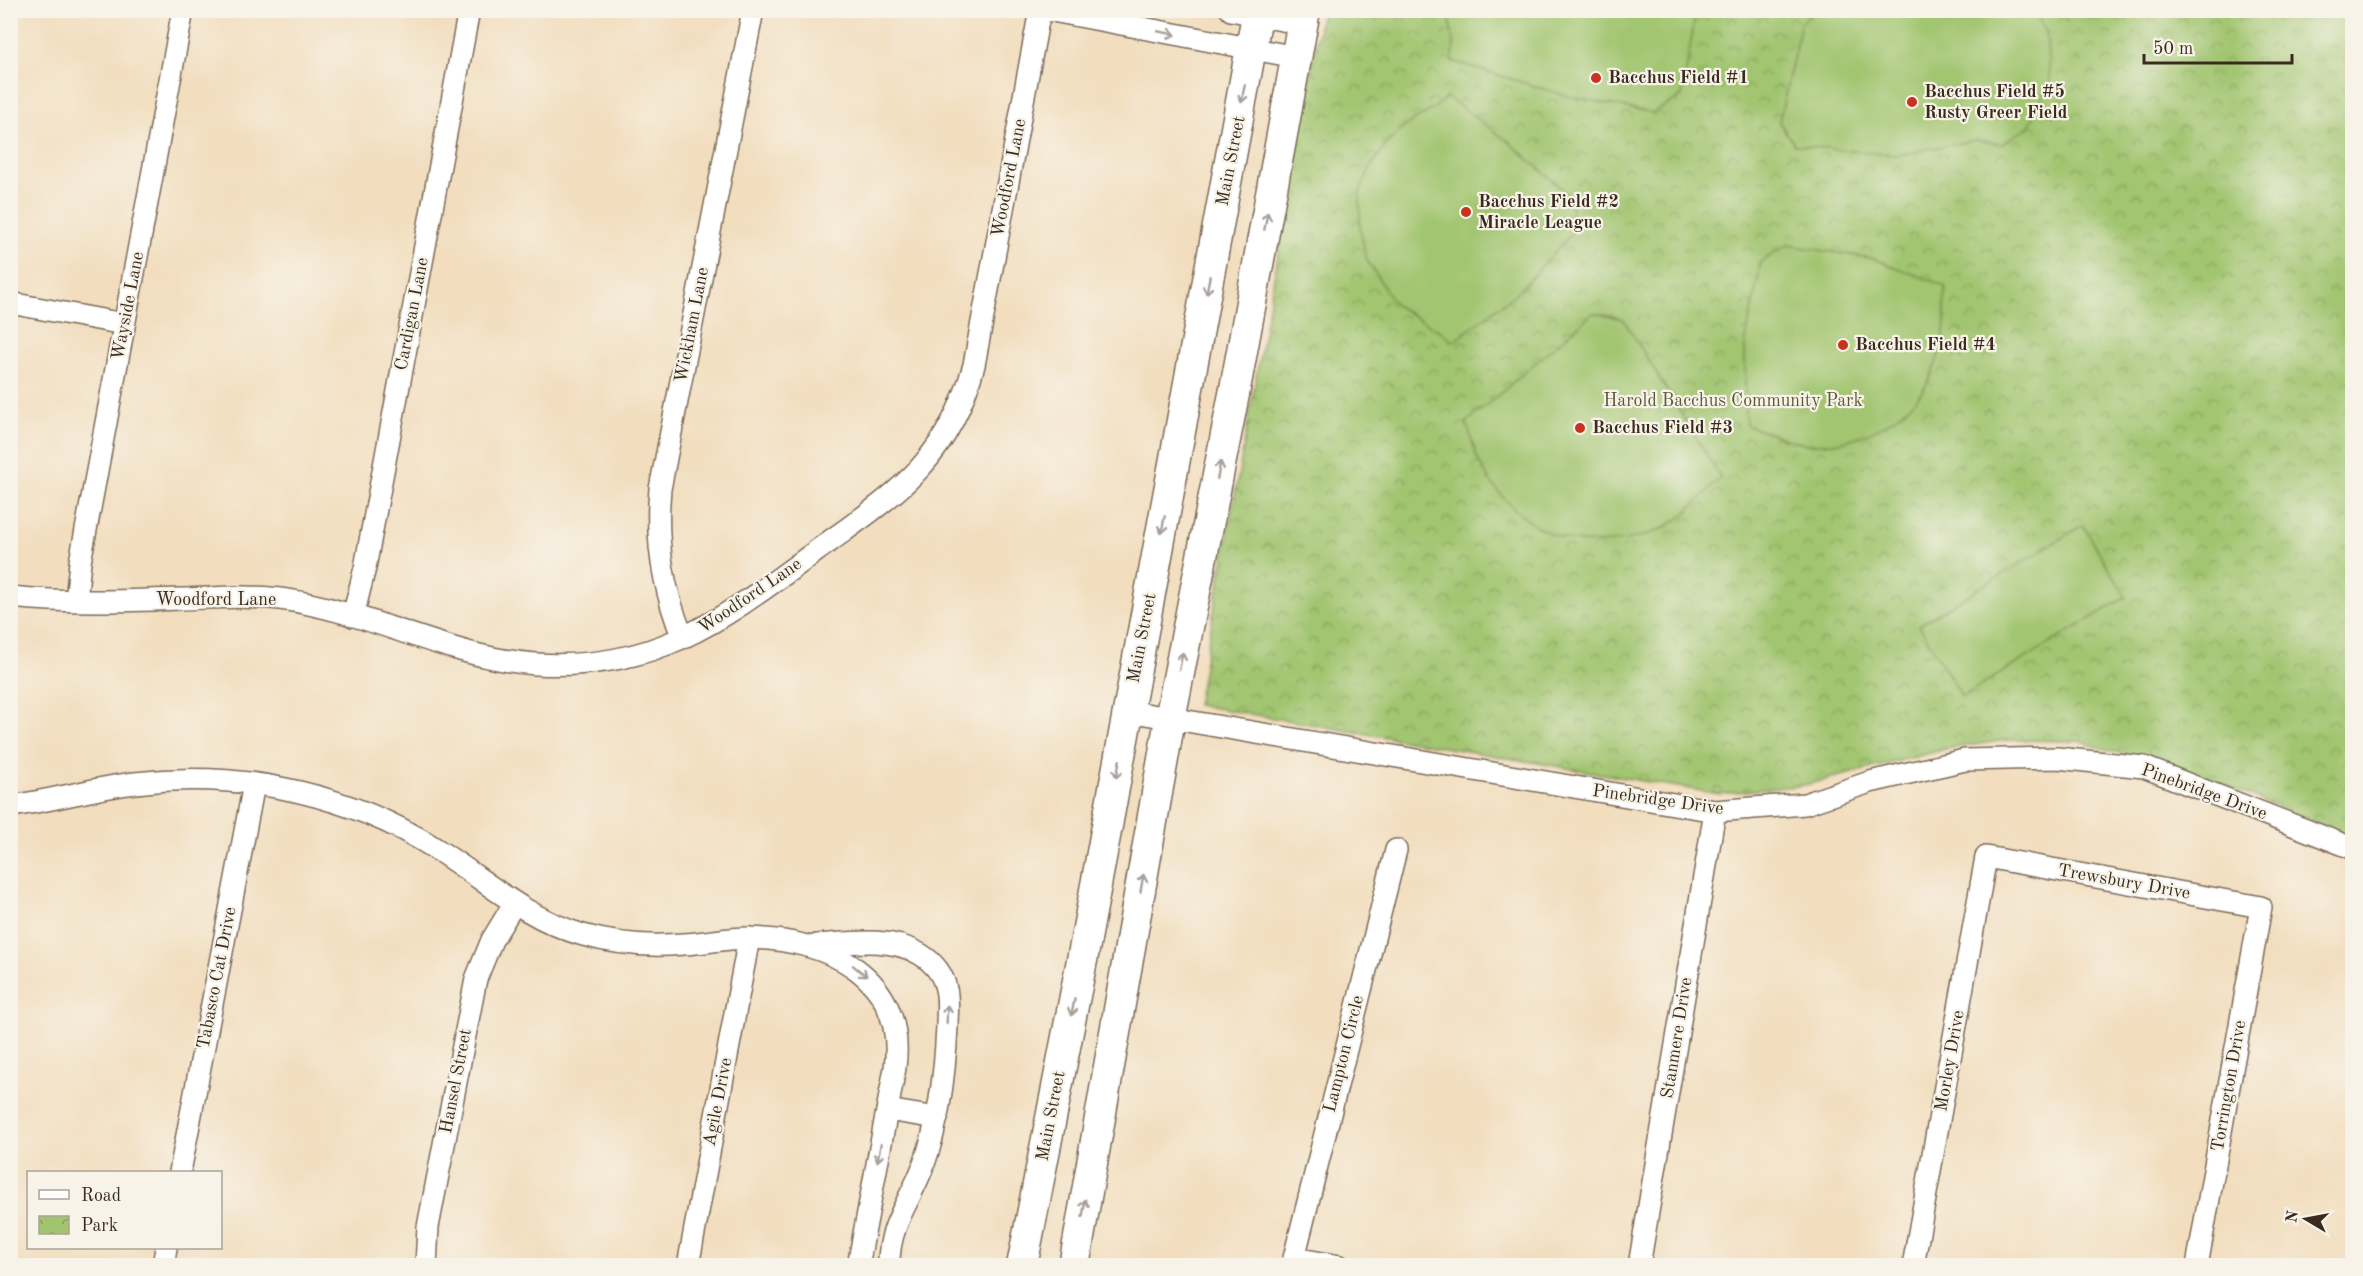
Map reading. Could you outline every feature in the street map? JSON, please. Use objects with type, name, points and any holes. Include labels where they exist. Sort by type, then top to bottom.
[{"type":"main road","name":"Main Street","points":[[1022,1266],[1252,48],[1249,12]]},
{"type":"main road","points":[[1074,1266],[1170,719],[1235,389],[1304,17]]},
{"type":"street","name":"Wayside Lane","points":[[76,601],[80,562],[183,10]]},
{"type":"street","name":"Cardigan Lane","points":[[353,616],[365,568],[469,10]]},
{"type":"street","name":"Wickham Lane","points":[[683,638],[666,591],[659,558],[660,489],[753,10]]},
{"type":"street","name":"Woodford Lane","points":[[10,597],[76,601],[256,597],[311,605],[477,654],[537,664],[582,663],[612,659],[656,648],[705,628],[743,604],[891,497],[919,471],[949,430],[965,395],[974,365],[1040,10]]},
{"type":"street","points":[[1047,10],[1296,57]]},
{"type":"street","points":[[1249,12],[1304,17]]},
{"type":"street","points":[[10,303],[124,324]]},
{"type":"street","name":"Pinebridge Drive","points":[[1128,711],[1715,811],[1805,804],[1870,782],[1965,760],[2057,758],[2144,767],[2352,848]]},
{"type":"street","points":[[10,806],[55,799],[99,788],[154,781],[208,780],[254,784],[317,797],[352,808],[394,826],[450,858],[514,904],[564,928],[617,942],[665,946],[749,938],[808,945],[876,942],[915,951],[935,966],[944,981],[948,1004],[945,1072],[932,1142],[922,1171],[892,1232],[889,1266]]},
{"type":"street","name":"Tabasco Cat Drive","points":[[180,1171],[254,784]]},
{"type":"street","name":"Stanmere Drive","points":[[1639,1266],[1715,811]]},
{"type":"street","name":"Lampton Circle","points":[[1340,1266],[1294,1258],[1396,850]]},
{"type":"street","name":"Trewsbury Drive","points":[[1986,857],[2260,907]]},
{"type":"street","name":"Morley Drive","points":[[1913,1266],[1986,857]]},
{"type":"street","name":"Hansel Street","points":[[426,1266],[429,1227],[474,988],[487,951],[514,904]]},
{"type":"street","name":"Torrington Drive","points":[[2197,1266],[2260,907]]},
{"type":"street","name":"Agile Drive","points":[[688,1266],[749,938]]},
{"type":"street","points":[[808,945],[842,959],[860,970],[874,985],[890,1010],[895,1031],[897,1056],[858,1266]]},
{"type":"street","points":[[887,1110],[937,1118]]},
{"type":"street","points":[[163,1266],[166,1249]]},
{"type":"green space","name":"Harold Bacchus Community Park","points":[[1322,11],[2352,11],[2352,838],[2215,781],[2078,741],[2006,740],[1946,749],[1805,785],[1719,794],[1197,705]]},
{"type":"green space","name":"Bacchus Field #1","points":[[1448,11],[1696,11],[1682,96],[1653,113],[1567,96],[1452,61],[1454,46]]},
{"type":"green space","name":"Bacchus Field #5 Rusty Greer Field","points":[[1815,11],[2034,11],[2046,32],[2050,82],[2029,126],[2002,144],[1975,140],[1897,155],[1795,145],[1779,122],[1801,23]]},
{"type":"green space","name":"Bacchus Field #2 Miracle League","points":[[1447,97],[1509,142],[1571,197],[1573,232],[1519,291],[1453,342],[1443,333],[1395,305],[1366,258],[1360,228],[1360,192],[1370,168],[1388,142],[1408,124],[1433,109]]},
{"type":"green space","name":"Bacchus Field #4","points":[[1787,245],[1871,258],[1945,286],[1945,322],[1933,371],[1924,388],[1912,403],[1897,417],[1879,428],[1840,442],[1821,444],[1787,440],[1746,425],[1745,344],[1761,262]]},
{"type":"green space","name":"Bacchus Field #3","points":[[1593,313],[1623,319],[1721,478],[1687,512],[1663,528],[1622,541],[1593,543],[1580,542],[1553,534],[1540,528],[1515,509],[1495,487],[1479,462],[1466,423]]},
{"type":"green space","points":[[2083,525],[2126,597],[1962,697],[1919,625]]},
{"type":"place","name":"Bacchus Field #1","points":[[1596,78]]},
{"type":"place","name":"Bacchus Field #5 Rusty Greer Field","points":[[1912,102]]},
{"type":"place","name":"Bacchus Field #2 Miracle League","points":[[1466,212]]},
{"type":"place","name":"Bacchus Field #4","points":[[1843,345]]},
{"type":"place","name":"Bacchus Field #3","points":[[1580,428]]}]
